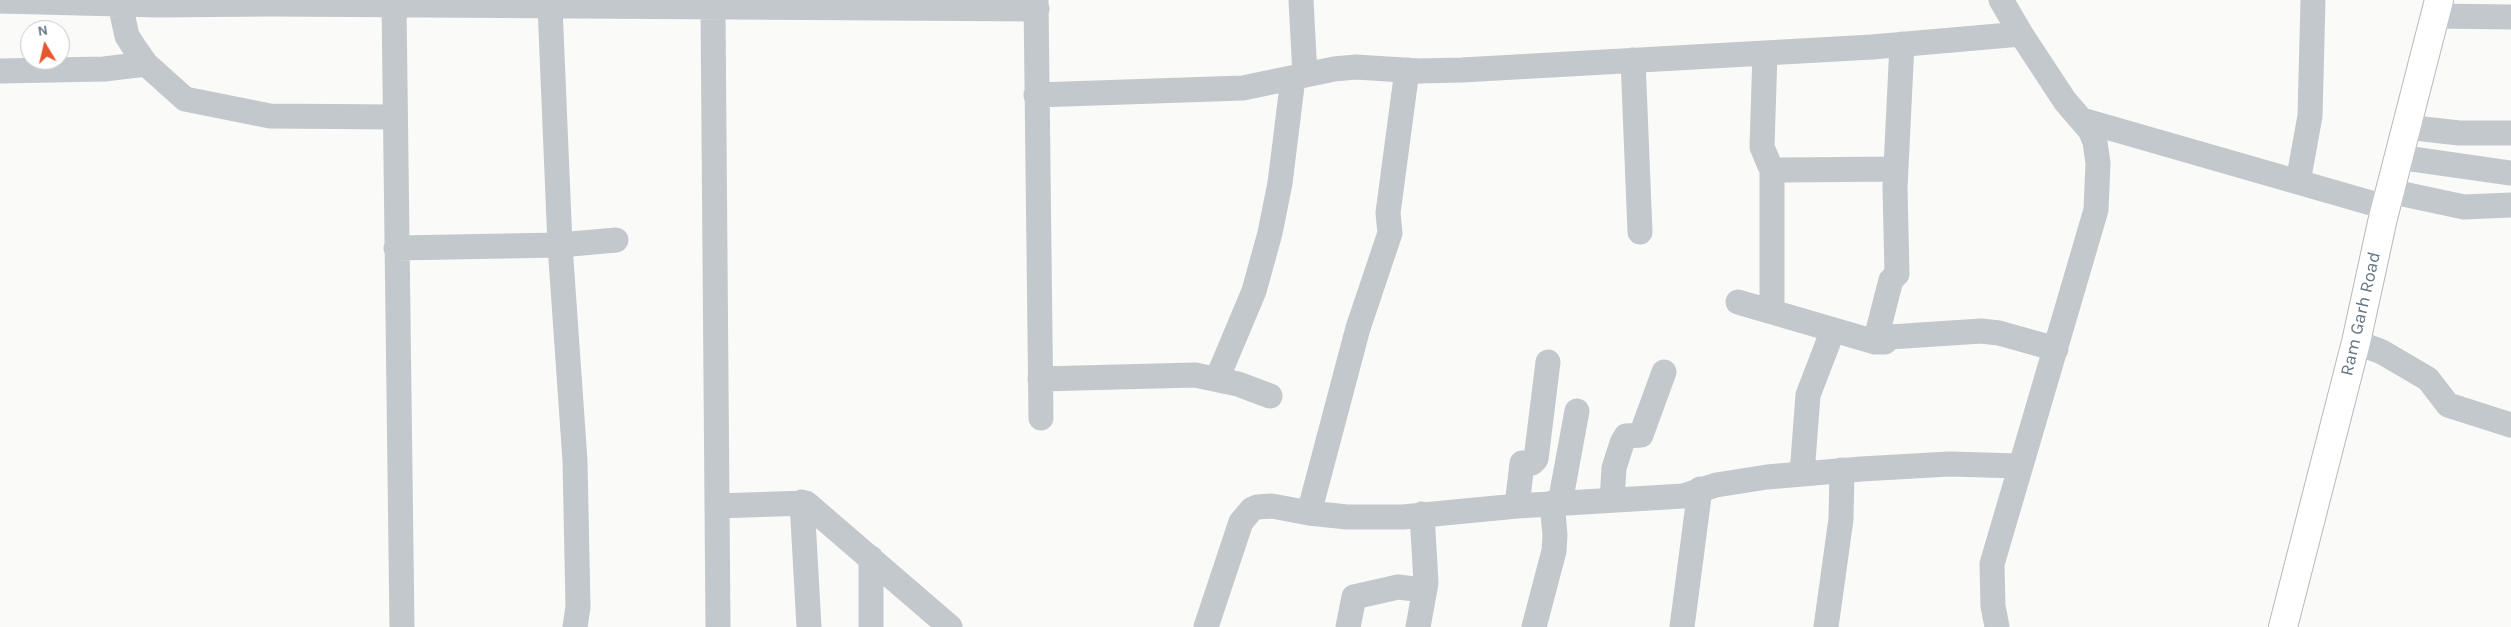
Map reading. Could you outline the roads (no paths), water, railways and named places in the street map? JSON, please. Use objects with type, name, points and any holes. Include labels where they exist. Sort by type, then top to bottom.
[{"type":"main road","name":"Ram Garh Road","points":[[2283,627],[2356,342],[2387,199],[2436,8]]},
{"type":"street","points":[[1217,379],[1254,291],[1266,252],[1299,76],[1301,0]]},
{"type":"street","points":[[1997,627],[1993,606],[1992,564],[2096,210],[2098,163],[2095,142],[2082,120],[2065,101],[2001,0]]},
{"type":"street","points":[[2298,182],[2310,116],[2312,0]]},
{"type":"street","points":[[14,1],[120,4],[270,2],[713,9],[1037,5],[1036,95],[1041,418]]},
{"type":"street","points":[[120,4],[127,36],[146,64],[185,99],[270,116],[396,117]]},
{"type":"street","points":[[394,5],[402,627]]},
{"type":"street","points":[[550,6],[560,245],[575,461],[578,602],[575,627]]},
{"type":"street","points":[[2436,8],[2511,17]]},
{"type":"street","points":[[713,9],[718,627]]},
{"type":"street","points":[[1036,95],[1216,89],[1268,84],[1299,76],[1356,67],[1407,70],[1462,70],[1765,53],[2021,34]]},
{"type":"street","points":[[1876,342],[1891,280],[1897,274],[1896,169],[1902,44]]},
{"type":"street","points":[[1765,53],[1762,147],[1766,161],[1772,168],[1772,312]]},
{"type":"street","points":[[1633,60],[1640,232]]},
{"type":"street","points":[[0,71],[104,69],[146,64]]},
{"type":"street","points":[[1309,513],[1358,328],[1390,233],[1388,213],[1407,70]]},
{"type":"street","points":[[2082,120],[2298,182],[2387,199],[2464,207],[2511,205]]},
{"type":"street","points":[[2406,126],[2459,133],[2511,133]]},
{"type":"street","points":[[2398,157],[2511,173]]},
{"type":"street","points":[[1772,168],[1785,170],[1896,169]]},
{"type":"street","points":[[396,248],[560,245],[616,240]]},
{"type":"street","points":[[1738,302],[1876,342],[1885,342],[1890,337],[1981,331],[1999,333],[2056,349]]},
{"type":"street","points":[[1802,474],[1808,395],[1834,330]]},
{"type":"street","points":[[2356,342],[2382,352],[2428,379],[2448,405],[2511,425]]},
{"type":"street","points":[[1517,506],[1522,464],[1535,461],[1548,362]]},
{"type":"street","points":[[1612,500],[1614,468],[1622,443],[1626,436],[1641,435],[1664,372]]},
{"type":"street","points":[[1040,379],[1179,374],[1217,379],[1270,396]]},
{"type":"street","points":[[1534,627],[1554,552],[1556,503],[1581,449],[1577,411]]},
{"type":"street","points":[[1538,439],[1581,449]]},
{"type":"street","points":[[1206,627],[1241,522],[1252,509],[1264,506],[1347,517],[1422,514],[1556,503],[1683,496],[1700,489],[1767,477],[1842,470],[1949,464],[2020,466]]},
{"type":"street","points":[[1826,627],[1841,519],[1842,470]]},
{"type":"street","points":[[1682,627],[1700,489]]},
{"type":"street","points":[[717,506],[802,502],[811,505],[950,627]]},
{"type":"street","points":[[802,502],[809,627]]},
{"type":"street","points":[[1418,627],[1424,590],[1422,514]]},
{"type":"street","points":[[871,558],[871,627]]},
{"type":"street","points":[[1348,627],[1354,597],[1398,587],[1424,590]]}]
